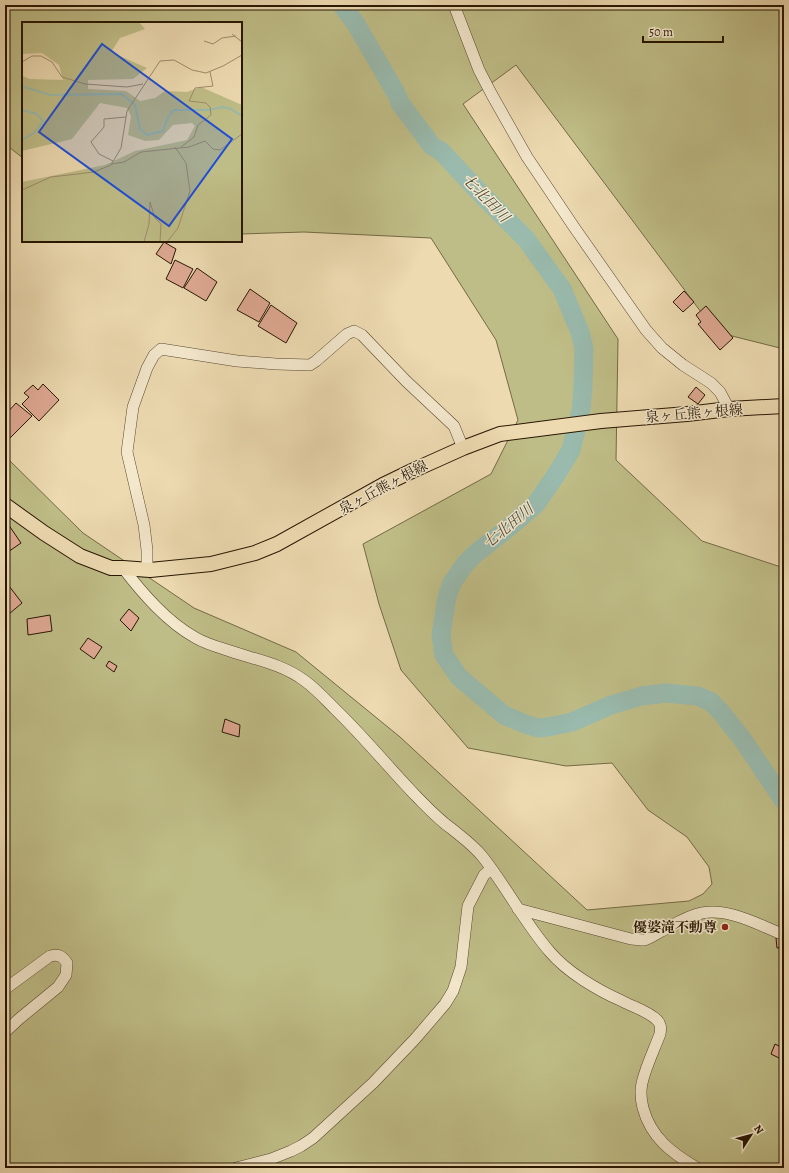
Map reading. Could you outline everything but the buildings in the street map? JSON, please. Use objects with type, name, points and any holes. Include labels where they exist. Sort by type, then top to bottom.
[{"type":"main road","name":"泉ヶ丘熊ヶ根線","points":[[5,505],[44,533],[80,556],[111,568],[146,570],[211,564],[255,552],[277,544],[383,485],[440,457],[500,434],[601,421],[687,414],[729,408],[784,406]]},
{"type":"street","points":[[454,5],[479,70],[492,95],[527,157],[574,227],[646,330],[662,348],[683,365],[712,383],[720,392],[729,408]]},
{"type":"street","points":[[146,570],[147,550],[144,526],[127,452],[133,407],[147,368],[154,355],[161,349],[237,361],[310,365],[347,334],[354,332],[362,335],[406,381],[454,426],[462,448]]},
{"type":"street","points":[[123,568],[156,607],[176,625],[189,634],[197,639],[223,649],[278,666],[304,681],[317,691],[358,731],[416,797],[437,817],[474,847],[547,948],[564,965],[608,994],[649,1015],[660,1024],[660,1034],[642,1083],[642,1102],[647,1120],[659,1139],[683,1160],[697,1168]]},
{"type":"street","points":[[236,1168],[271,1159],[301,1146],[313,1138],[373,1083],[415,1039],[445,1004],[453,991],[461,967],[468,906],[484,875],[491,869]]},
{"type":"street","points":[[518,909],[631,939],[644,940],[682,920],[701,913],[711,912],[720,912],[738,917],[784,935]]},
{"type":"street","points":[[5,989],[50,956],[56,954],[67,963],[66,975],[60,984],[5,1032]]},
{"type":"shaded area","points":[[5,5],[784,5],[784,84],[779,84],[784,105],[784,349],[716,332],[516,65],[463,104],[618,339],[616,460],[702,541],[784,568],[784,1168],[5,1168],[5,456],[83,533],[194,608],[296,652],[400,737],[587,910],[689,901],[703,894],[712,884],[709,867],[687,837],[648,810],[612,763],[566,766],[468,748],[401,670],[379,604],[363,544],[491,474],[518,420],[496,340],[431,238],[304,232],[242,234],[242,22],[22,22],[22,157],[5,144]]},
{"type":"waterway","name":"七北田川","points":[[342,5],[356,24],[397,95],[400,103],[432,146],[441,151],[526,239],[562,289],[580,332],[584,348],[581,410],[571,450],[536,504],[476,553],[465,564],[452,583],[447,597],[441,635],[444,655],[459,677],[504,715],[538,728],[572,722],[611,705],[642,696],[665,693],[698,696],[711,702],[720,711],[743,740],[784,801]]},
{"type":"place","name":"優婆滝不動尊","points":[[725,927]]}]
